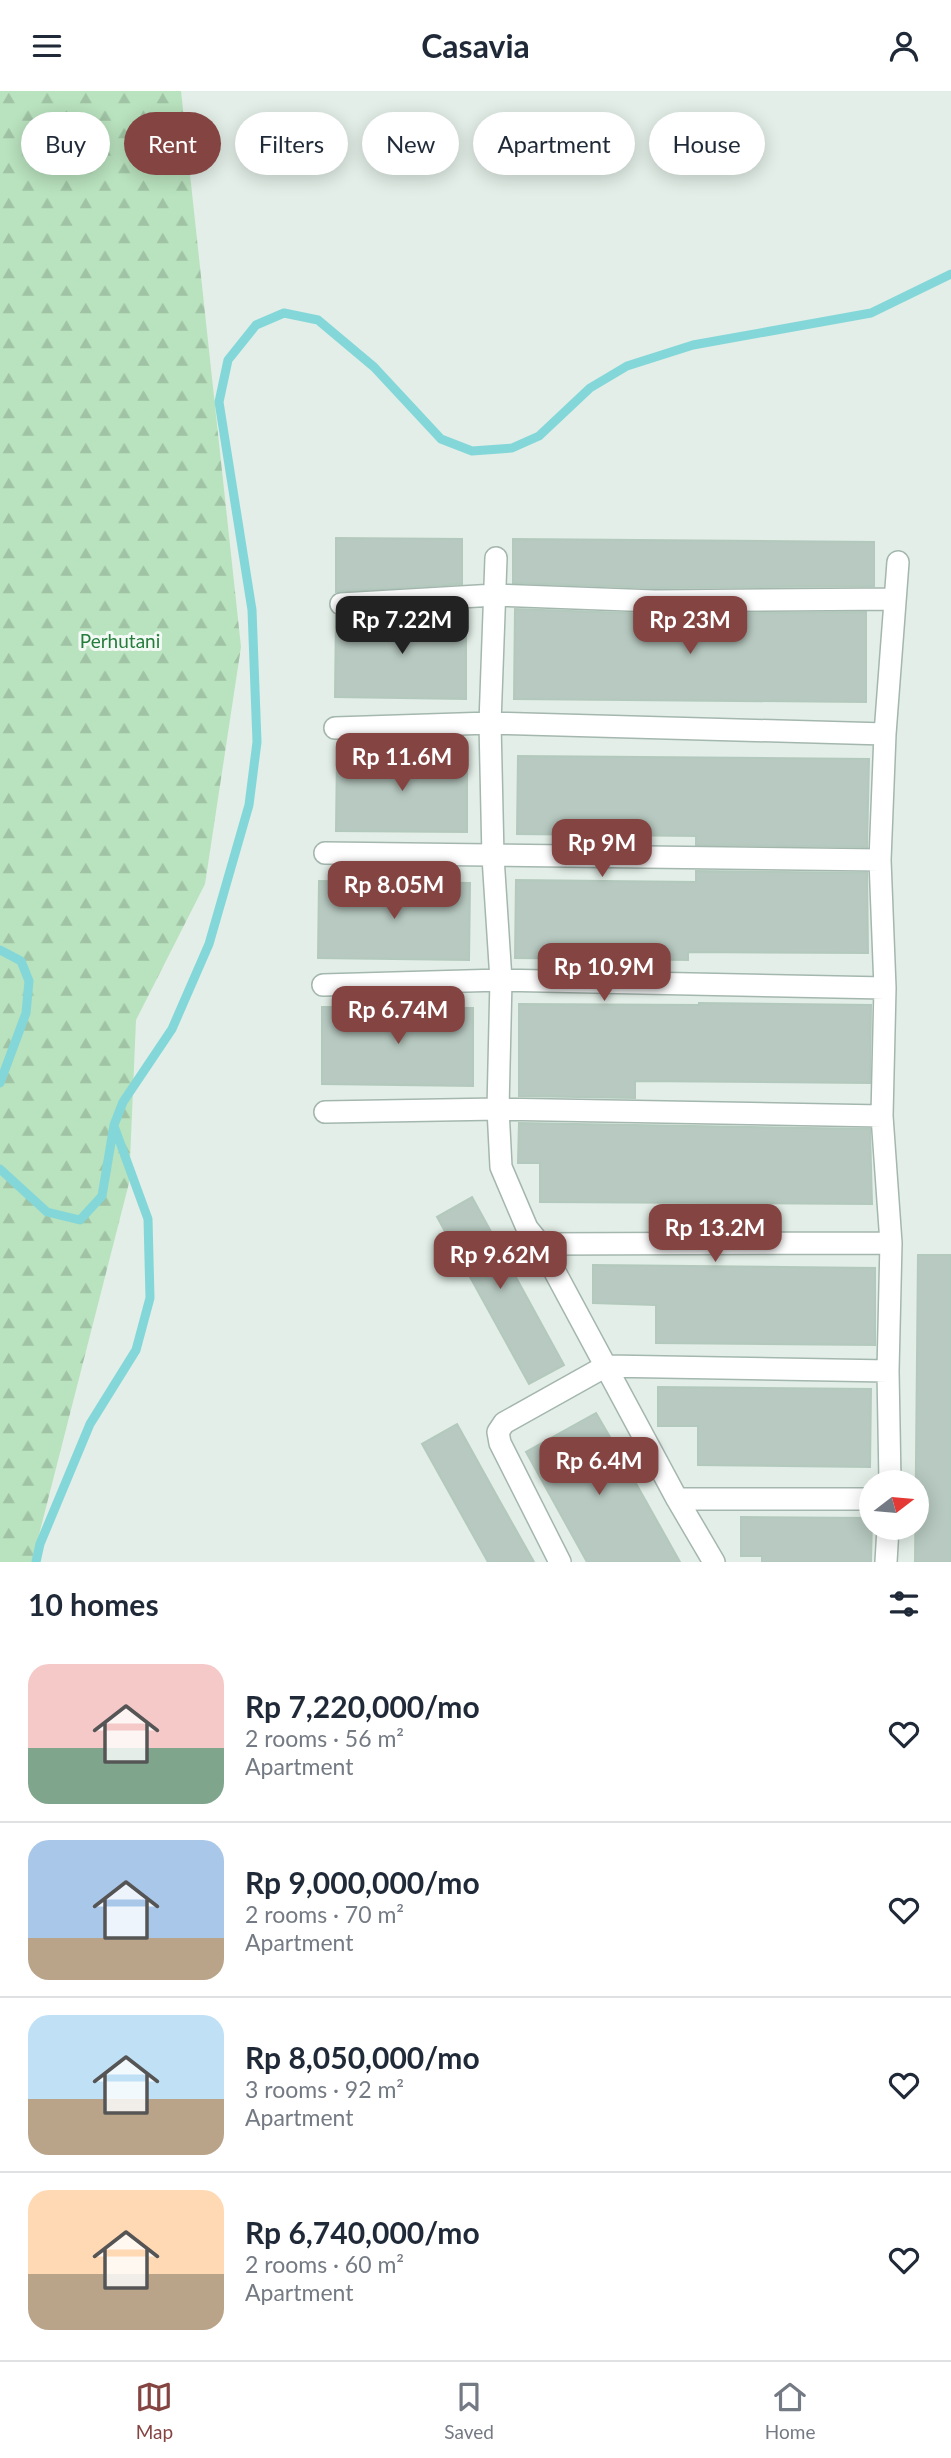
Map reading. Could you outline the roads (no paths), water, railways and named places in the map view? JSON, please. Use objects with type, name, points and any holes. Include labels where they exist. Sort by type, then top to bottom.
[{"type":"street","points":[[496,558],[490,723],[493,857],[501,980],[498,1109],[501,1167],[527,1227],[540,1244],[713,1562]]},
{"type":"street","points":[[890,1470],[888,1371],[891,1243],[882,1116],[885,988],[880,860],[885,734],[898,562]]},
{"type":"street","points":[[341,604],[495,595],[655,601],[895,599]]},
{"type":"street","points":[[335,728],[490,723],[885,734]]},
{"type":"street","points":[[325,853],[880,860]]},
{"type":"street","points":[[323,985],[501,980],[885,988]]},
{"type":"street","points":[[325,1112],[498,1109],[882,1116]]},
{"type":"street","points":[[540,1244],[891,1243]]},
{"type":"street","points":[[560,1562],[500,1443],[498,1432],[504,1423],[606,1366],[888,1371]]},
{"type":"street","points":[[677,1499],[859,1499]]},
{"type":"street","points":[[887,1562],[888,1540]]},
{"type":"waterway","points":[[0,1169],[47,1212],[80,1220],[102,1196],[114,1125],[123,1102],[172,1029],[209,944],[249,805],[257,742],[252,610],[219,402],[228,360],[256,325],[284,313],[318,320],[374,367],[441,439],[472,451],[512,448],[539,436],[590,388],[627,366],[693,345],[871,313],[951,274]]},
{"type":"waterway","points":[[0,950],[21,961],[29,981],[26,1013],[0,1083]]},
{"type":"waterway","points":[[36,1562],[40,1544],[90,1424],[136,1350],[150,1298],[148,1219],[114,1126]]},
{"type":"park label","name":"Perhutani","points":[[120,640]]}]
